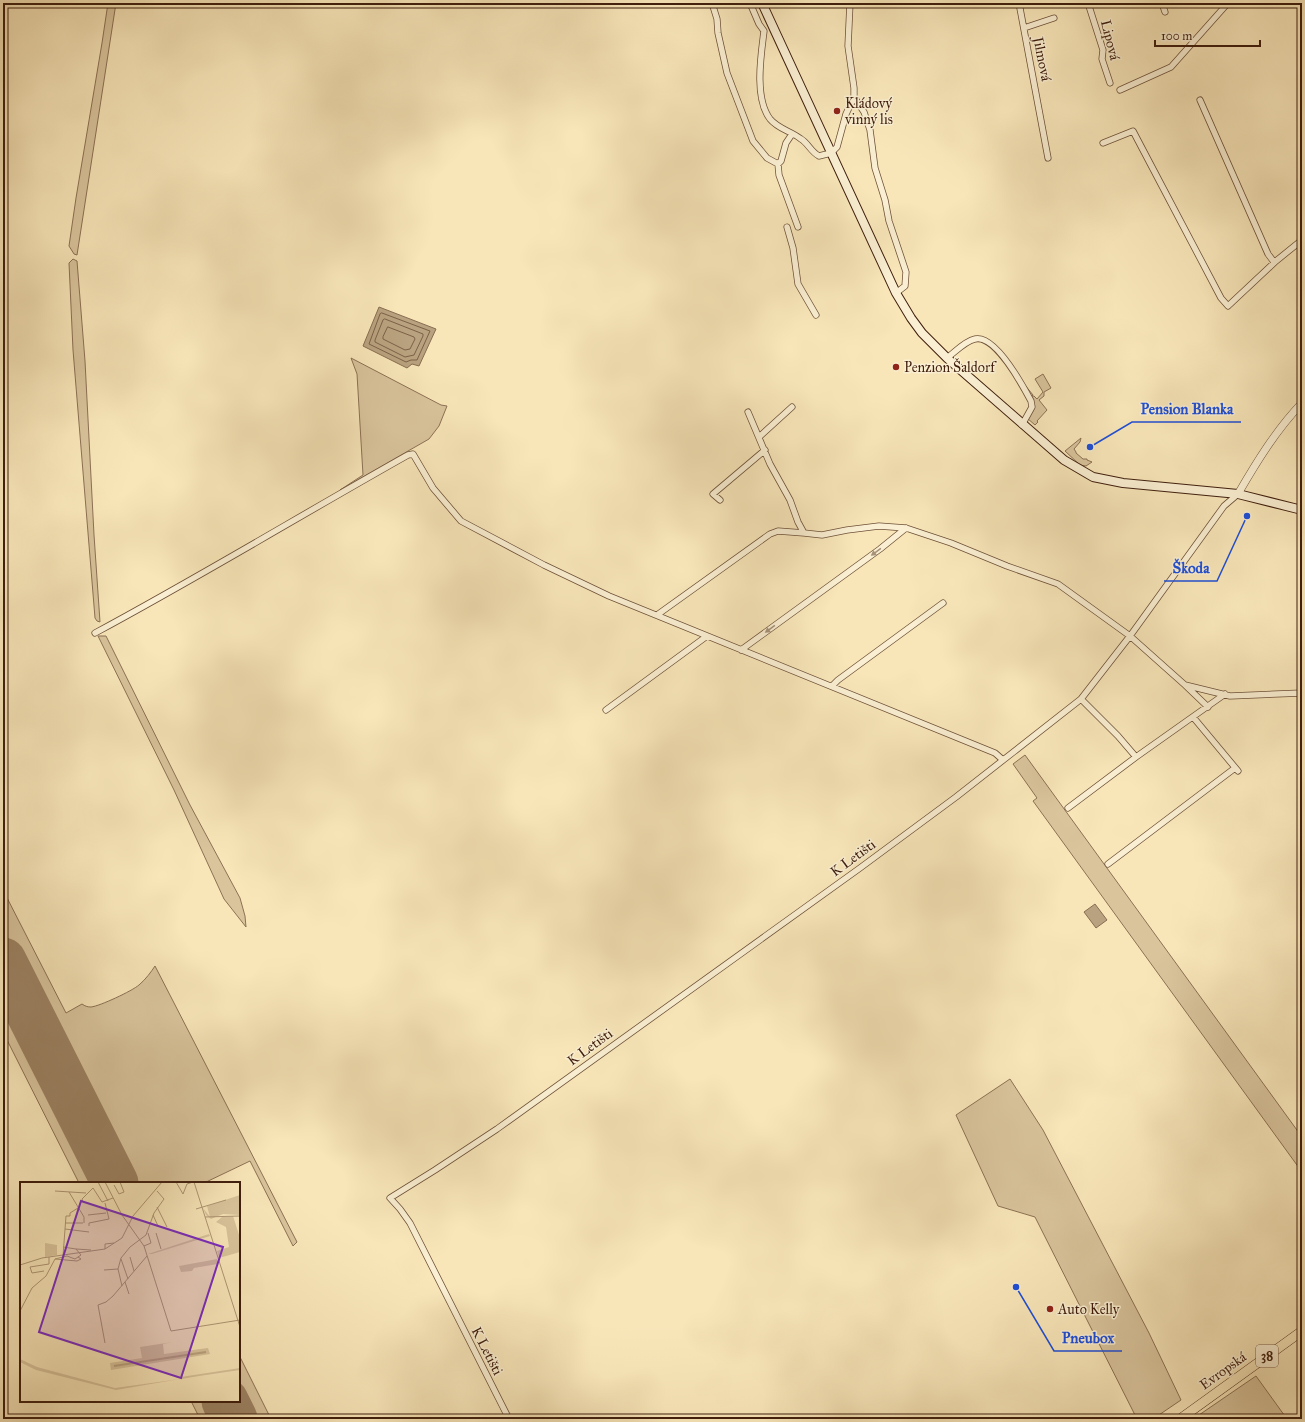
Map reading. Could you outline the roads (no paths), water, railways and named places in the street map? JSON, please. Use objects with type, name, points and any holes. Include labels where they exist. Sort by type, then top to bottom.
[{"type":"main road","points":[[762,3],[896,293],[922,333],[947,358],[1022,425],[1064,460],[1093,477],[1123,483],[1238,494],[1302,510]]},
{"type":"main road","name":"Evropská","points":[[1180,1419],[1302,1331]]},
{"type":"street","points":[[712,3],[717,19],[718,33],[727,73],[753,141],[767,158],[778,164]]},
{"type":"street","points":[[750,3],[759,24],[764,31],[759,71],[761,94],[766,111],[770,119],[777,125],[802,139],[814,153],[819,156],[831,153],[839,143],[846,114],[854,97],[848,46],[850,3]]},
{"type":"street","name":"Jilmová","points":[[1019,3],[1048,158]]},
{"type":"street","name":"Lipová","points":[[1088,3],[1104,50],[1102,59],[1110,83]]},
{"type":"street","points":[[1162,3],[1165,12]]},
{"type":"street","points":[[1120,90],[1171,68],[1228,3]]},
{"type":"street","points":[[1024,28],[1054,18]]},
{"type":"street","points":[[764,31],[774,29]]},
{"type":"street","points":[[854,97],[864,112],[870,130],[875,168],[885,200],[889,221],[906,272],[906,286],[896,293]]},
{"type":"street","points":[[1200,100],[1268,254],[1274,262]]},
{"type":"street","points":[[1103,143],[1133,131],[1221,298],[1228,306],[1274,262],[1302,240]]},
{"type":"street","points":[[792,134],[786,143],[781,161],[778,164],[779,175],[798,227]]},
{"type":"street","points":[[787,226],[793,248],[798,284],[816,315]]},
{"type":"street","points":[[947,358],[975,338],[985,340],[992,346],[1015,374],[1031,401],[1032,407],[1022,425]]},
{"type":"street","points":[[95,633],[140,609],[355,484],[408,455],[413,454],[433,488],[461,521],[544,565],[609,596],[995,753],[1003,760],[1081,699],[1130,636],[1224,506],[1238,494],[1274,438],[1302,403]]},
{"type":"street","points":[[759,437],[792,407]]},
{"type":"street","points":[[748,412],[804,533]]},
{"type":"street","points":[[720,500],[713,494],[765,450]]},
{"type":"street","points":[[657,615],[770,534],[778,531],[822,535],[879,526],[906,528],[951,543],[1007,566],[1058,584],[1130,636],[1208,707]]},
{"type":"street","points":[[741,650],[880,549],[906,528]]},
{"type":"street","points":[[832,686],[838,680],[944,603]]},
{"type":"street","points":[[606,710],[707,636]]},
{"type":"street","points":[[1185,685],[1230,696],[1302,693]]},
{"type":"street","points":[[1068,808],[1136,757],[1225,694]]},
{"type":"street","points":[[1081,699],[1118,736],[1136,757]]},
{"type":"street","points":[[1108,864],[1237,769],[1193,717]]},
{"type":"street","name":"K Letišti","points":[[509,1419],[410,1223],[390,1198],[497,1129],[860,868],[1003,760]]},
{"type":"water","points":[[379,307],[436,329],[419,366],[412,364],[407,368],[363,346]]},
{"type":"water","points":[[1095,904],[1107,920],[1096,928],[1084,912]]},
{"type":"place","name":"Kládový vinný lis","points":[[837,111]]},
{"type":"place","name":"Penzion Šaldorf","points":[[896,367]]},
{"type":"place","name":"Pension Blanka","points":[[1090,447]]},
{"type":"place","name":"Škoda","points":[[1247,516]]},
{"type":"place","name":"Pneubox","points":[[1016,1287]]},
{"type":"place","name":"Auto Kelly","points":[[1050,1309]]}]
